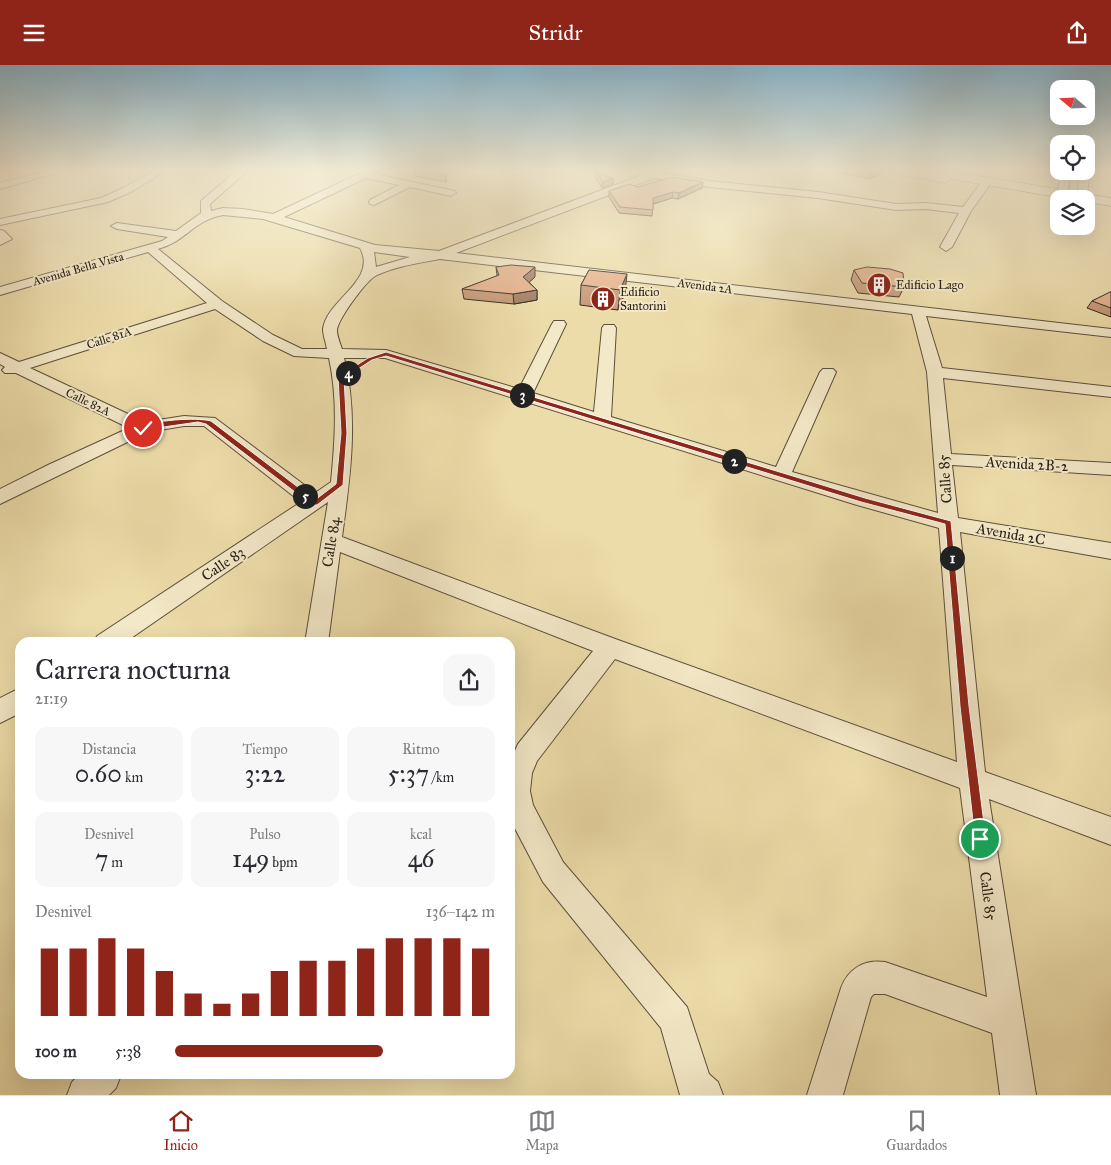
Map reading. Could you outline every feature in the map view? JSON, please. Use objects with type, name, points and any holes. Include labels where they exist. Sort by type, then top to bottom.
[{"type":"street","points":[[0,222],[14,219]]},
{"type":"street","name":"Avenida Bella Vista","points":[[0,290],[150,249],[180,235],[191,224],[200,219]]},
{"type":"street","name":"Avenida 2A","points":[[277,219],[365,246],[395,252],[440,255],[1111,333]]},
{"type":"street","points":[[365,246],[370,255],[370,273],[402,263],[440,255],[535,219]]},
{"type":"street","points":[[946,247],[962,219]]},
{"type":"street","points":[[117,225],[180,235]]},
{"type":"street","points":[[0,233],[6,239],[0,242]]},
{"type":"street","points":[[150,249],[217,304],[268,338],[324,363],[341,377],[370,359],[386,354]]},
{"type":"street","name":"Calle 84","points":[[317,637],[340,485],[344,433],[341,377],[330,331],[332,323],[344,304],[370,273]]},
{"type":"street","name":"Calle 81A","points":[[0,372],[217,304]]},
{"type":"street","name":"Calle 85","points":[[918,311],[936,372],[972,778],[1018,1095]]},
{"type":"street","points":[[524,395],[559,323]]},
{"type":"street","points":[[602,420],[609,328]]},
{"type":"street","name":"Avenida 2C","points":[[299,353],[386,354],[864,500],[948,523],[1111,551]]},
{"type":"street","name":"Calle 82A","points":[[0,357],[17,368],[143,428]]},
{"type":"street","points":[[781,475],[828,372]]},
{"type":"street","points":[[936,372],[1111,392]]},
{"type":"street","points":[[0,497],[54,469],[143,428],[198,420],[209,422],[315,503]]},
{"type":"street","name":"Avenida 2B-2","points":[[944,459],[1111,469]]},
{"type":"street","points":[[0,483],[54,469]]},
{"type":"street","name":"Calle 83","points":[[114,637],[340,485]]},
{"type":"street","points":[[332,541],[610,647],[972,778],[1111,831]]},
{"type":"street","points":[[610,647],[527,753],[519,773],[516,791],[520,809],[553,872],[675,1019],[695,1092]]},
{"type":"street","points":[[0,712],[15,702]]},
{"type":"street","points":[[825,1095],[857,988],[868,978],[873,976],[884,978],[1006,1021]]},
{"type":"street","points":[[85,1095],[99,1079]]},
{"type":"building","points":[[511,265],[535,267],[523,277],[537,290],[513,294],[462,289],[499,275],[496,267]]},
{"type":"building","points":[[867,267],[890,269],[903,273],[904,287],[862,283],[854,270]]},
{"type":"building","points":[[589,270],[627,274],[620,290],[581,285]]},
{"type":"building","points":[[1110,292],[1111,308],[1092,301]]},
{"type":"place","name":"Edificio Lago","points":[[879,285]]},
{"type":"place","name":"Edificio Santorini","points":[[603,299]]},
{"type":"route","points":[[143,428],[184,421],[198,420],[209,422],[315,503],[340,485],[344,433],[341,377],[370,359],[386,354],[864,500],[948,523],[964,706],[980,839]]}]
